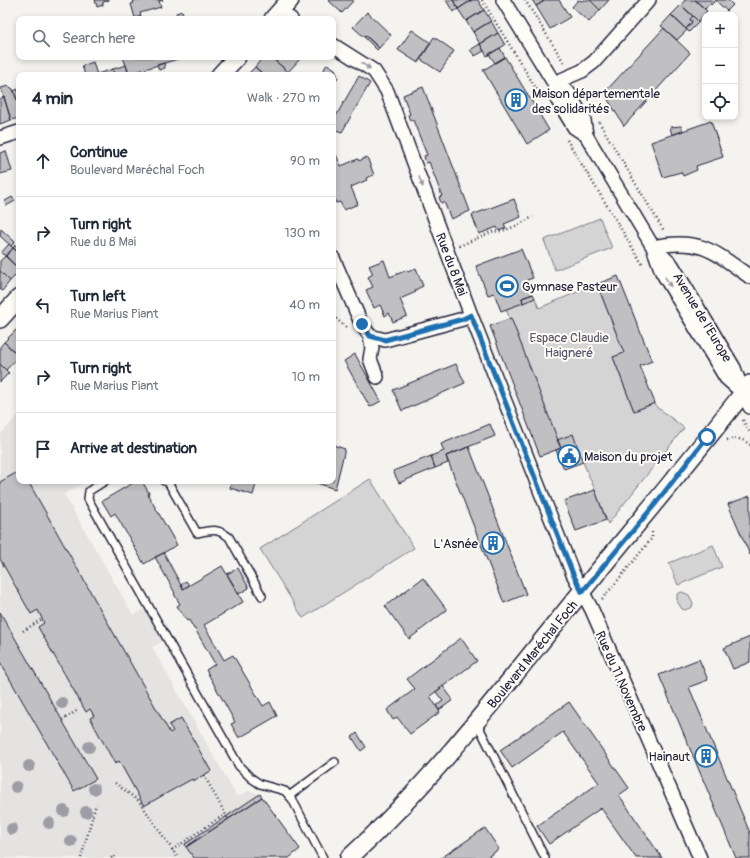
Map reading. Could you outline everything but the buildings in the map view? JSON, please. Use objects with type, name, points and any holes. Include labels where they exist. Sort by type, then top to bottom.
[{"type":"street","points":[[503,0],[554,83],[582,71],[594,62],[649,0]]},
{"type":"street","name":"Rue du 8 Mai","points":[[336,47],[374,71],[387,91],[471,315],[573,574],[582,592]]},
{"type":"street","points":[[223,72],[234,60]]},
{"type":"street","name":"Avenue de l'Europe","points":[[554,83],[568,92],[584,120],[586,135],[652,247],[672,265],[734,368],[748,395]]},
{"type":"street","points":[[0,138],[16,133]]},
{"type":"street","points":[[652,247],[675,244],[697,245],[712,250],[750,277]]},
{"type":"street","points":[[336,265],[362,324],[370,336],[372,348],[370,359],[377,377]]},
{"type":"street","points":[[0,319],[16,301]]},
{"type":"street","points":[[370,336],[385,340],[463,319],[471,315]]},
{"type":"street","name":"Boulevard Maréchal Foch","points":[[349,858],[418,789],[476,723],[582,592],[748,395]]},
{"type":"street","name":"Rue du 11 Novembre","points":[[582,592],[592,610],[700,858]]},
{"type":"lane","points":[[100,484],[89,491],[88,499],[239,766],[250,778],[260,784],[285,791],[323,858]]},
{"type":"lane","points":[[169,484],[197,533],[213,530],[222,532],[229,537],[262,596]]},
{"type":"lane","points":[[476,723],[545,858]]},
{"type":"lane","points":[[289,796],[335,762]]},
{"type":"path","points":[[482,0],[544,102]]},
{"type":"path","points":[[525,0],[572,76]]},
{"type":"path","points":[[598,119],[664,230],[668,233],[675,244]]},
{"type":"path","points":[[566,138],[643,265]]},
{"type":"path","points":[[447,250],[494,231],[498,232],[522,223],[533,217]]},
{"type":"path","points":[[726,441],[735,438],[741,439],[750,445]]},
{"type":"path","points":[[22,631],[42,619]]},
{"type":"path","points":[[62,720],[78,710]]},
{"type":"path","points":[[204,775],[228,819]]},
{"type":"path","points":[[115,783],[139,801],[178,858]]},
{"type":"path","points":[[81,858],[96,804]]},
{"type":"path","points":[[172,850],[225,814]]},
{"type":"path","points":[[111,858],[114,856],[115,858]]},
{"type":"shaded area","points":[[16,417],[16,484],[82,484],[64,494],[133,615],[145,609],[163,641],[152,647],[237,797],[248,791],[260,794],[300,849],[289,858],[0,858],[0,435]]},
{"type":"green space","points":[[600,218],[612,248],[555,270],[544,240]]},
{"type":"green space","name":"Espace Claudie Haigneré","points":[[597,284],[624,353],[613,357],[634,411],[655,403],[657,408],[684,428],[608,524],[583,462],[557,440],[506,309],[535,298],[539,308]]},
{"type":"green space","points":[[370,479],[414,548],[303,618],[260,549]]},
{"type":"green space","points":[[713,545],[722,567],[678,585],[669,563]]},
{"type":"green space","points":[[682,592],[689,595],[693,603],[692,607],[685,610],[682,609],[677,601],[677,594]]},
{"type":"place","name":"Maison départementale des solidarités","points":[[516,100]]},
{"type":"place","name":"Gymnase Pasteur","points":[[507,286]]},
{"type":"place","name":"Maison du projet","points":[[569,456]]},
{"type":"place","name":"L'Asnée","points":[[493,543]]},
{"type":"place","name":"Hainaut","points":[[706,756]]},
{"type":"route","points":[[362,324],[370,336],[385,340],[463,319],[471,315],[573,574],[582,592],[656,503],[707,437]]}]
